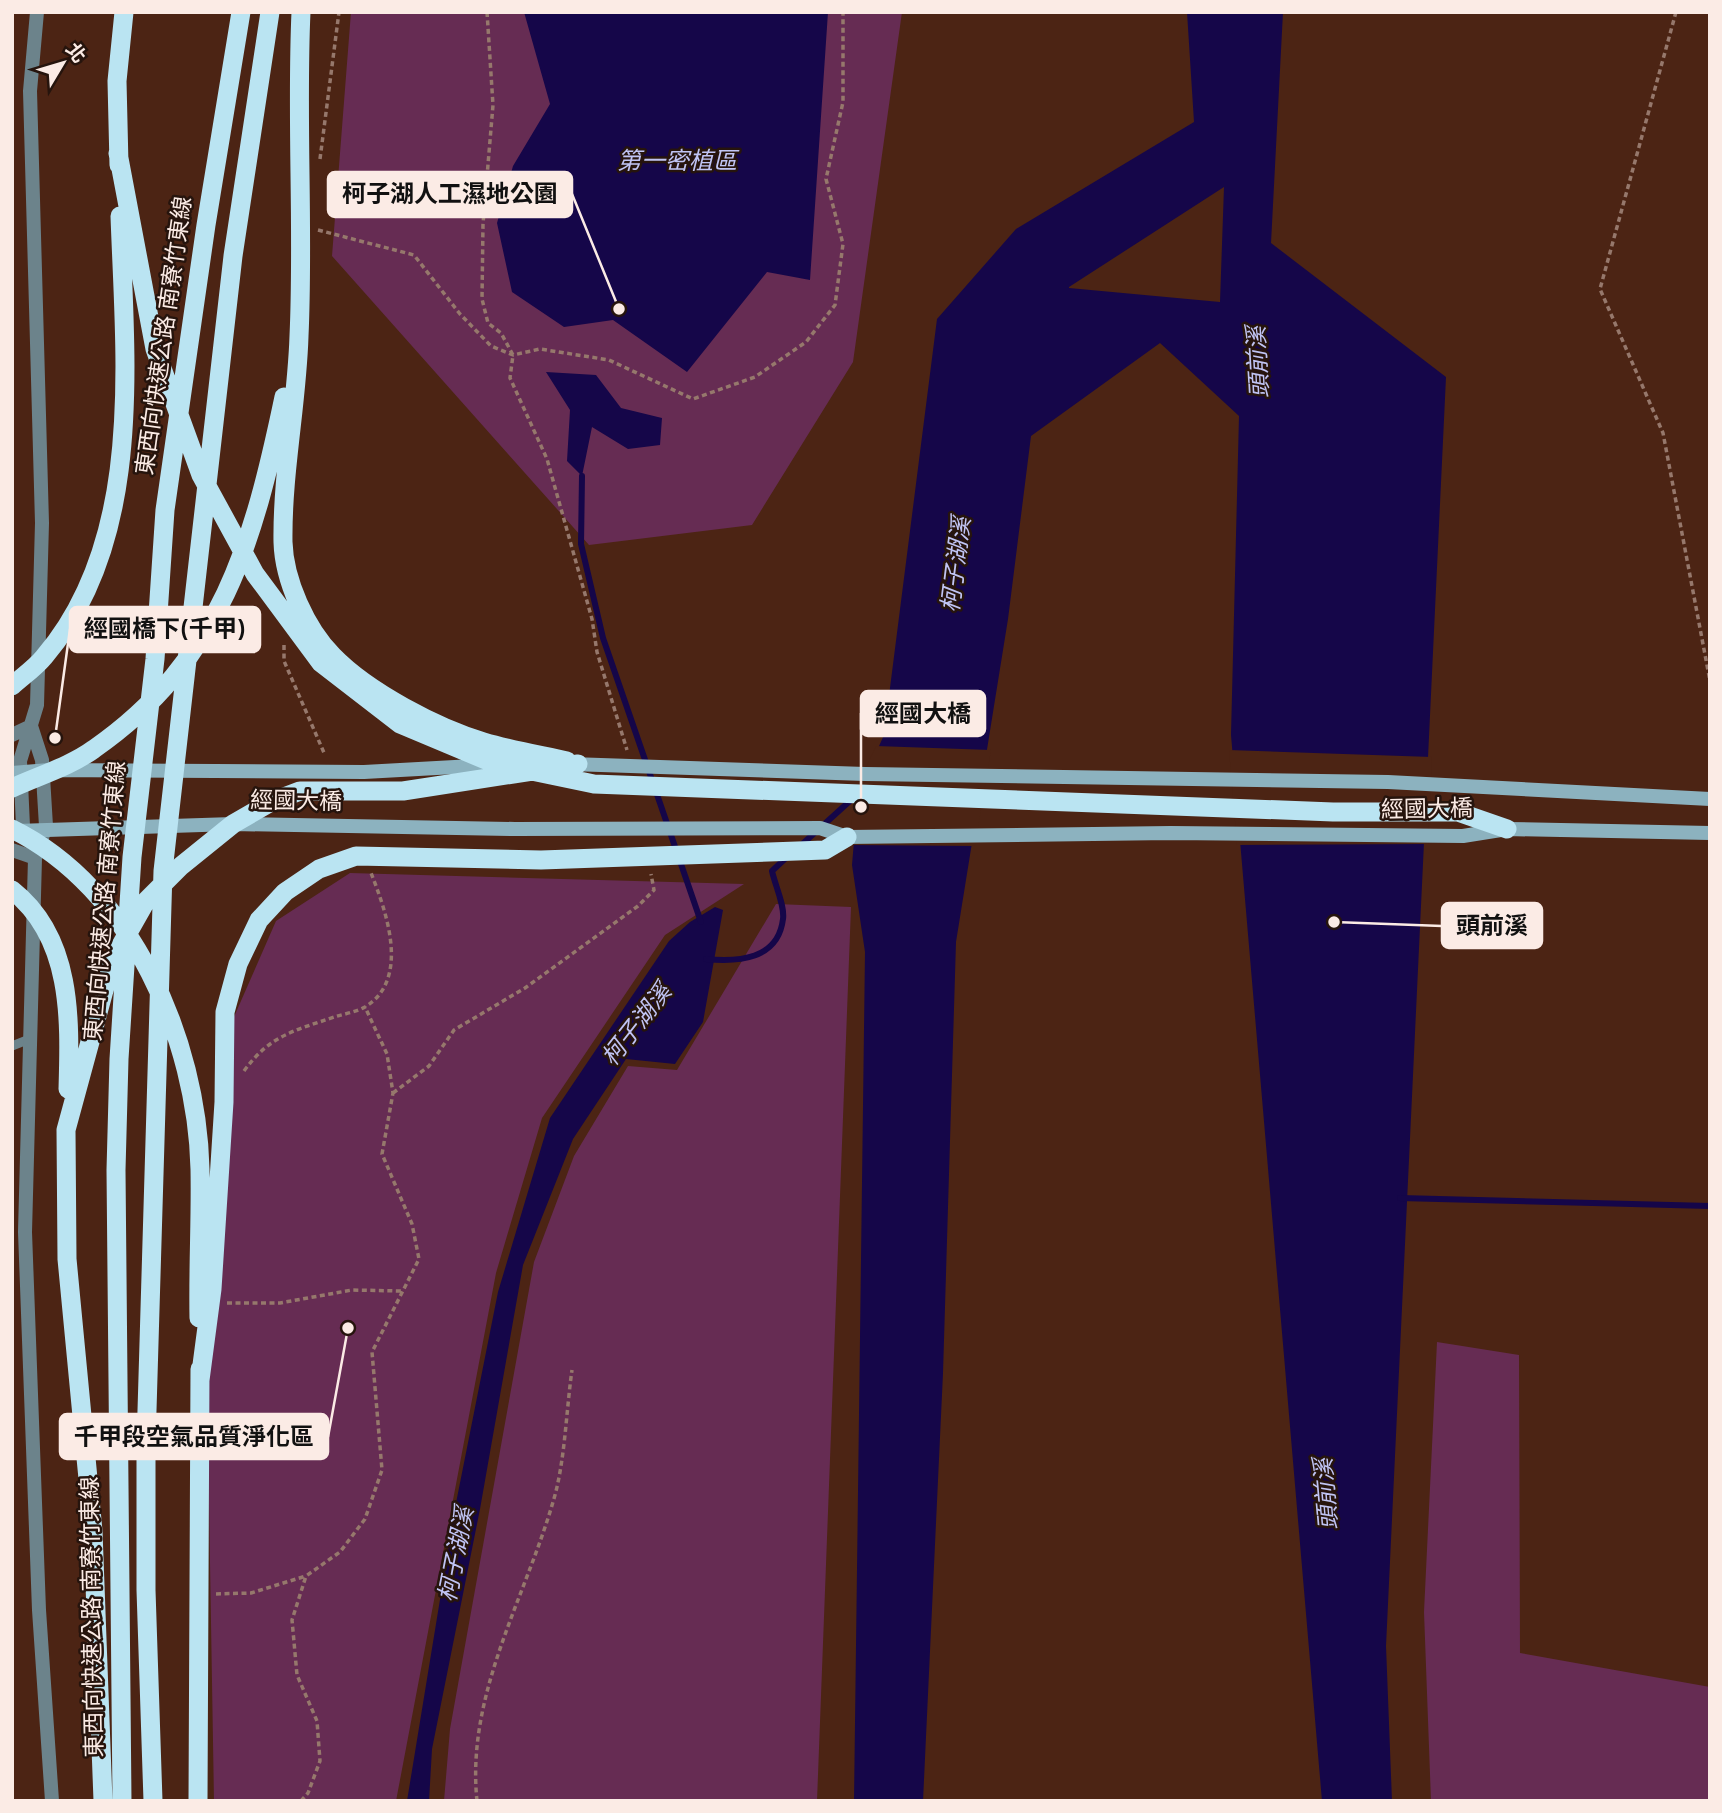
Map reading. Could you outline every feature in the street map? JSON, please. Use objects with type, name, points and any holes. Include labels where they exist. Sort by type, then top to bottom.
[{"type":"highway","points":[[12,686],[43,659],[66,628],[100,556],[117,485],[126,405],[117,81],[124,12]]},
{"type":"highway","name":"東西向快速公路 南寮竹東線","points":[[122,1801],[116,1170],[119,1059],[132,857],[155,659],[165,510],[242,12]]},
{"type":"highway","points":[[153,1801],[146,1590],[146,1444],[163,871],[233,256],[270,12]]},
{"type":"highway","points":[[302,12],[299,138],[302,253],[298,363],[283,544],[290,581],[308,622],[332,656],[376,689],[423,715],[483,742],[578,764]]},
{"type":"highway","points":[[118,153],[155,349],[201,475],[256,574],[321,663],[400,724],[493,763],[594,784],[1333,812],[1458,812],[1507,829]]},
{"type":"highway","points":[[12,788],[93,750],[157,695],[197,646],[232,584],[264,491],[285,391],[302,253]]},
{"type":"highway","points":[[66,1130],[112,961],[128,930],[146,901],[172,874],[233,824],[271,802],[300,791],[403,791],[578,764]]},
{"type":"highway","points":[[12,830],[37,841],[74,873],[117,920],[144,962],[165,1008],[182,1056],[194,1109],[200,1168],[197,1243],[200,1380],[198,1801]]},
{"type":"highway","points":[[200,1380],[212,1289],[223,1102],[225,1012],[238,964],[259,920],[285,892],[319,869],[356,856],[541,860],[825,850],[847,837]]},
{"type":"highway","points":[[12,890],[47,932],[63,971],[70,1018],[66,1130],[66,1259],[93,1531],[103,1801]]},
{"type":"main road","name":"經國大橋","points":[[12,773],[50,770],[364,772],[464,765],[578,764],[865,774],[1388,782],[1710,799]]},
{"type":"main road","name":"經國大橋","points":[[12,830],[233,824],[514,829],[820,828],[847,837],[1171,833],[1463,836],[1507,829],[1710,833]]},
{"type":"street","points":[[37,12],[30,91],[42,523],[37,705],[20,761],[23,826],[34,858],[32,1038],[19,1235],[52,1801]]},
{"type":"street","points":[[12,735],[31,726]]},
{"type":"street","points":[[31,726],[43,760],[46,826],[34,858]]},
{"type":"street","points":[[12,850],[34,858]]},
{"type":"lane","points":[[12,1046],[32,1038]]},
{"type":"path","points":[[487,12],[493,105],[483,224],[482,299],[488,323],[501,333],[513,355],[510,378],[547,459],[592,619],[597,652],[628,754]]},
{"type":"path","points":[[312,229],[414,256],[460,314],[491,346],[513,355],[540,349],[609,360],[693,399],[755,377],[806,342],[835,306],[843,244],[826,179],[843,102],[843,12]]},
{"type":"path","points":[[1676,12],[1600,289],[1662,433],[1710,681]]},
{"type":"path","points":[[393,1093],[429,1066],[454,1030],[525,988],[638,906],[654,890],[650,871]]},
{"type":"path","points":[[206,1594],[251,1592],[306,1576],[340,1552],[365,1519],[382,1471],[372,1352],[419,1259],[412,1224],[382,1153],[393,1093],[387,1054],[365,1007]]},
{"type":"path","points":[[220,1303],[280,1303],[352,1290],[402,1291]]},
{"type":"path","points":[[477,1801],[475,1779],[486,1690],[554,1500],[572,1370]]},
{"type":"path","points":[[300,1801],[308,1793],[320,1761],[317,1721],[297,1675],[292,1620],[306,1576]]},
{"type":"shaded area","points":[[351,12],[902,12],[853,362],[752,525],[589,545],[332,256]]},
{"type":"shaded area","points":[[350,873],[744,884],[665,935],[542,1118],[496,1273],[396,1801],[214,1801],[207,1384],[230,1026],[276,921]]},
{"type":"shaded area","points":[[776,904],[851,907],[817,1801],[444,1801],[450,1729],[534,1262],[574,1156],[628,1066],[677,1070]]},
{"type":"shaded area","points":[[1437,1342],[1519,1355],[1520,1653],[1710,1687],[1710,1801],[1431,1801],[1424,1612]]},
{"type":"water","name":"第一密植區","points":[[524,12],[828,12],[810,280],[767,272],[687,372],[613,320],[564,327],[512,292],[497,223],[513,166],[550,104]]},
{"type":"water","name":"頭前溪","points":[[1187,12],[1283,12],[1271,243],[1446,377],[1386,1646],[1392,1801],[1322,1801],[1231,735],[1239,416],[1160,343],[1031,436],[1008,619],[956,942],[943,1373],[923,1801],[854,1801],[865,952],[852,865],[858,793],[884,735],[937,319],[1016,229],[1194,122]],"holes":[[[1224,187],[1220,302],[1069,288],[1069,287]]]},
{"type":"water","points":[[546,372],[596,375],[621,408],[662,418],[660,445],[628,449],[592,427],[582,476],[567,461],[570,410]]},
{"type":"water","points":[[715,907],[723,910],[703,1022],[675,1064],[626,1059],[573,1139],[523,1265],[480,1509],[432,1749],[429,1801],[407,1801],[455,1508],[498,1292],[550,1118],[669,941],[690,922]]},
{"type":"pier","points":[[876,746],[991,750],[975,846],[850,845],[854,793]]},
{"type":"pier","points":[[1229,750],[1432,757],[1428,844],[1237,845]]},
{"type":"waterway","points":[[582,476],[581,544],[603,638],[701,922]]},
{"type":"waterway","name":"柯子湖溪","points":[[799,847],[851,800]]},
{"type":"waterway","name":"柯子湖溪","points":[[706,959],[731,960],[755,956],[773,943],[780,933],[783,914],[772,871],[788,856]]},
{"type":"waterway","points":[[1400,1198],[1710,1206]]},
{"type":"place","name":"柯子湖人工濕地公園","points":[[619,309]]},
{"type":"place","name":"經國橋下(千甲)","points":[[55,738]]},
{"type":"place","name":"經國大橋","points":[[861,807]]},
{"type":"place","name":"頭前溪","points":[[1334,922]]},
{"type":"place","name":"千甲段空氣品質淨化區","points":[[348,1328]]}]
